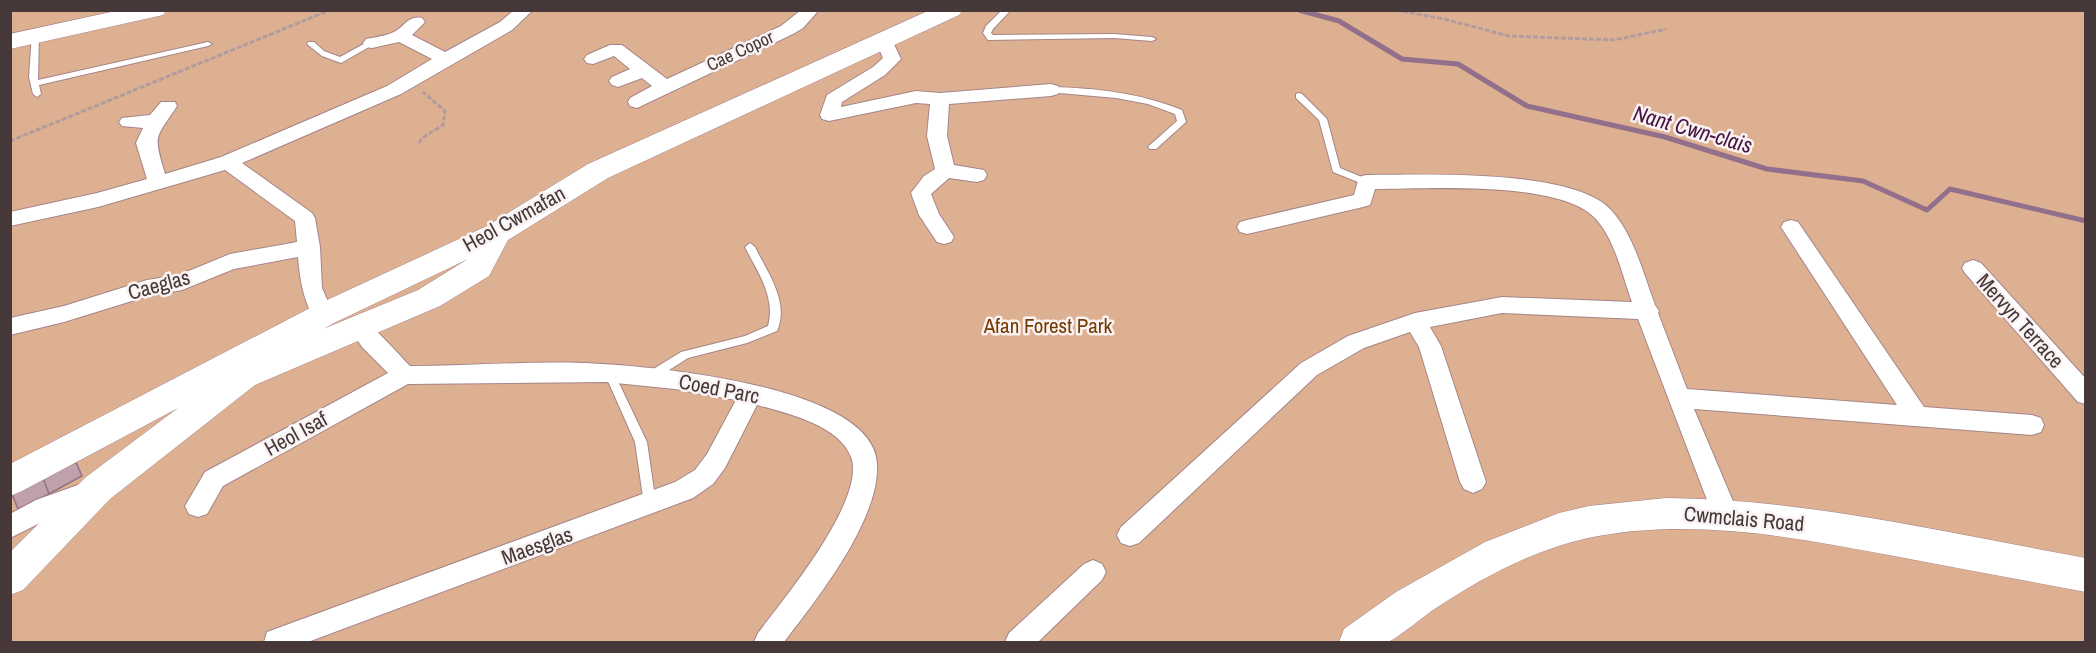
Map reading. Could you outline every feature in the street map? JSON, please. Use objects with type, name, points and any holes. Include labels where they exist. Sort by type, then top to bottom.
[{"type":"street","points":[[10,219],[98,200],[228,162],[355,109],[506,26],[525,10]]},
{"type":"street","name":"Cae Copor","points":[[637,102],[787,30],[811,10]]},
{"type":"street","name":"Heol Cwmafan","points":[[10,481],[323,315],[497,233],[598,171],[951,10]]},
{"type":"street","points":[[10,42],[154,11]]},
{"type":"street","points":[[372,43],[401,36],[416,22]]},
{"type":"street","points":[[401,36],[445,59]]},
{"type":"street","points":[[885,42],[892,59],[879,71],[834,99],[829,115],[916,97],[940,99],[1051,90]]},
{"type":"street","points":[[593,59],[616,50],[665,87]]},
{"type":"street","points":[[618,81],[644,70]]},
{"type":"street","points":[[940,99],[937,135],[946,171]]},
{"type":"street","points":[[129,122],[162,113],[146,144],[158,182]]},
{"type":"street","points":[[228,162],[245,177],[282,198],[305,218],[311,288],[323,315]]},
{"type":"street","points":[[944,237],[929,215],[921,193],[931,181],[946,171],[976,176]]},
{"type":"street","points":[[1246,227],[1363,200],[1366,182],[1514,184],[1565,194],[1599,209],[1616,230],[1648,311],[1678,398],[1725,513]]},
{"type":"street","points":[[1791,227],[1917,416]]},
{"type":"street","points":[[10,578],[98,488],[243,376],[429,298],[478,268],[497,233]]},
{"type":"street","name":"Caeglas","points":[[10,327],[64,314],[147,288],[182,282],[230,262],[309,246]]},
{"type":"street","name":"Mervyn Terrace","points":[[1973,268],[2076,373],[2085,395]]},
{"type":"street","points":[[1130,535],[1309,369],[1356,342],[1415,321],[1502,306],[1648,311]]},
{"type":"street","points":[[1415,321],[1430,346],[1473,482]]},
{"type":"street","points":[[360,327],[370,341],[405,375]]},
{"type":"street","name":"Coed Parc","points":[[405,375],[582,372],[651,376],[701,383],[751,394],[812,410],[838,425],[858,444],[865,463],[861,490],[845,532],[768,642]]},
{"type":"street","name":"Heol Isaf","points":[[198,506],[214,479],[405,375]]},
{"type":"street","name":"Maesglas","points":[[277,641],[684,490],[704,477],[716,461],[751,394]]},
{"type":"street","points":[[1678,398],[2032,425]]},
{"type":"street","points":[[10,527],[45,508],[98,488]]},
{"type":"street","name":"Cwmclais Road","points":[[1358,642],[1386,620],[1481,561],[1544,534],[1587,522],[1627,516],[1689,512],[1725,513],[1793,521],[2085,575]]},
{"type":"street","points":[[1019,642],[1093,572]]},
{"type":"lane","points":[[1007,10],[989,28],[987,33],[991,38],[1114,36],[1152,39]]},
{"type":"lane","points":[[35,36],[37,94]]},
{"type":"lane","points":[[311,44],[318,52],[340,60],[372,43]]},
{"type":"lane","points":[[35,83],[208,44]]},
{"type":"lane","points":[[1051,90],[1083,90],[1114,95],[1179,111],[1182,122],[1153,147]]},
{"type":"lane","points":[[1299,96],[1323,119],[1336,170],[1366,182]]},
{"type":"lane","points":[[651,376],[685,355],[747,339],[773,328],[777,318],[776,303],[750,248]]},
{"type":"lane","points":[[613,374],[612,379],[641,442],[650,504]]},
{"type":"path","points":[[10,141],[330,10]]},
{"type":"path","points":[[1396,10],[1444,19],[1509,36],[1614,40],[1666,29]]},
{"type":"path","points":[[409,81],[445,111],[443,125],[422,138],[420,143]]},
{"type":"green space","name":"Afan Forest Park","points":[[11,11],[2085,11],[2085,642],[11,642]]},
{"type":"building","points":[[76,462],[82,476],[49,494],[43,478]]},
{"type":"building","points":[[43,478],[49,494],[18,509],[12,494]]},
{"type":"waterway","name":"Nant Cwn-clais","points":[[1299,10],[1339,21],[1402,59],[1458,64],[1527,106],[1665,137],[1767,169],[1863,181],[1927,210],[1950,189],[2086,221]]}]
